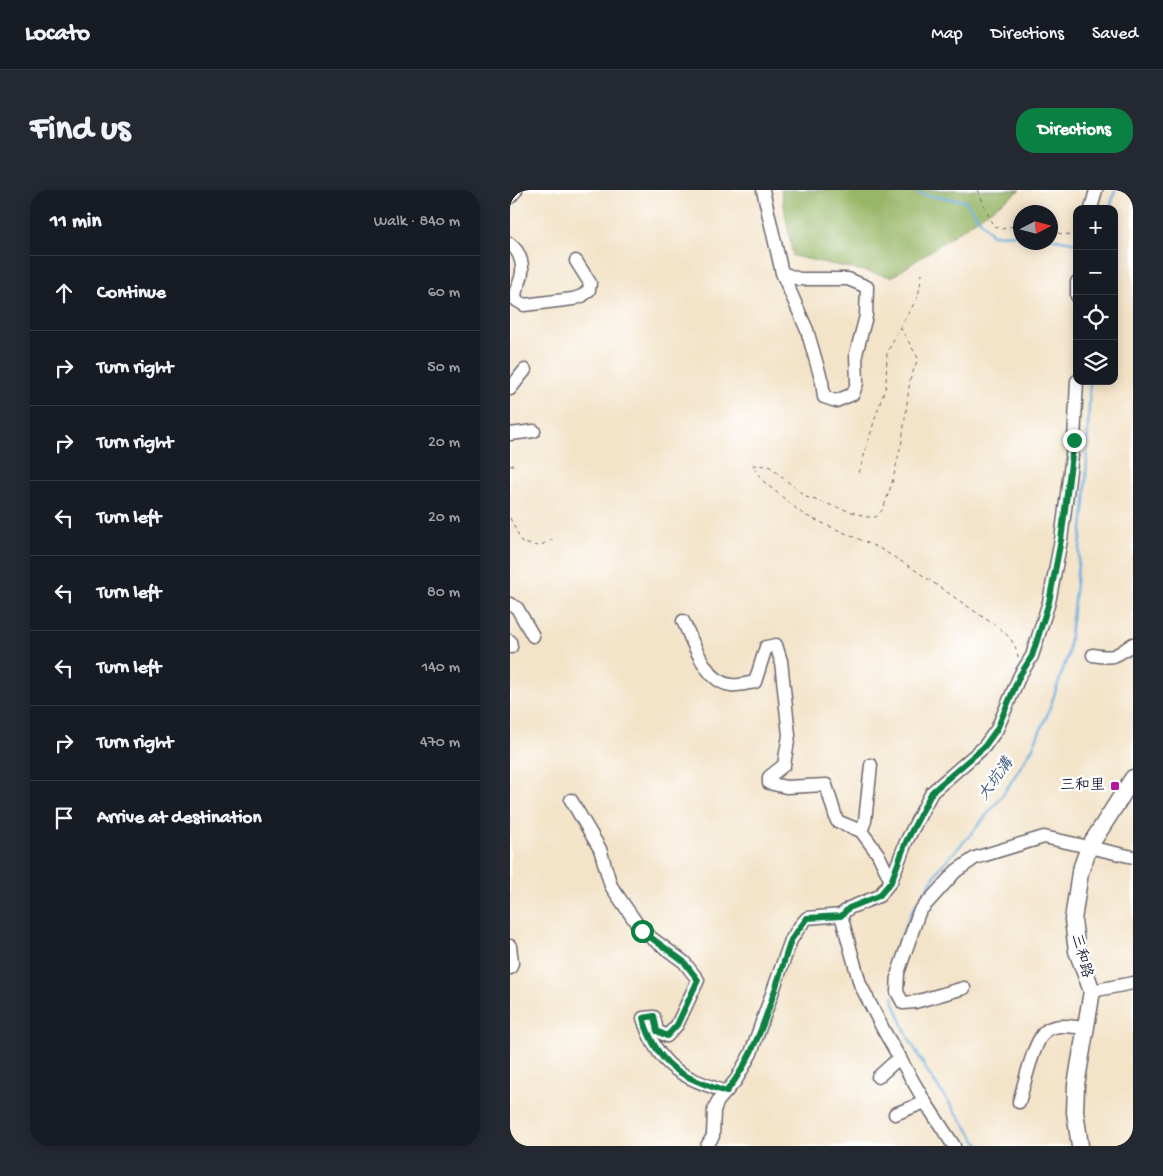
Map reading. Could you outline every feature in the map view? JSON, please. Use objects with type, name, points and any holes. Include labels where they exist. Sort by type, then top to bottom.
[{"type":"main road","name":"三和路","points":[[1080,1146],[1075,1112],[1076,1085],[1092,991],[1077,951],[1073,920],[1080,872],[1089,847],[1128,796],[1133,778]]},
{"type":"street","points":[[510,197],[516,190]]},
{"type":"street","points":[[524,190],[529,190]]},
{"type":"street","points":[[763,190],[782,273],[807,330],[822,382],[824,397],[836,401],[853,394],[857,383],[856,354],[866,316],[867,287],[848,279],[799,279],[782,273]]},
{"type":"street","points":[[1092,205],[1096,190]]},
{"type":"street","points":[[510,244],[521,260],[521,276],[515,294],[516,300],[524,305],[555,302],[582,296],[589,290],[590,283],[576,261]]},
{"type":"street","points":[[510,389],[525,370]]},
{"type":"street","points":[[707,1146],[713,1136],[714,1110],[718,1101],[736,1080],[751,1053],[791,940],[800,926],[807,918],[841,916],[849,908],[879,896],[891,882],[906,842],[932,792],[984,747],[997,729],[1020,675],[1032,656],[1056,573],[1069,492],[1077,385]]},
{"type":"street","points":[[510,434],[534,431]]},
{"type":"street","points":[[510,604],[517,608],[533,636]]},
{"type":"street","points":[[683,621],[707,670],[715,677],[731,685],[755,682],[766,647],[776,645],[781,661],[789,735],[784,765],[769,777],[769,783],[786,787],[826,785],[837,822],[861,831],[878,854],[891,882]]},
{"type":"street","points":[[1093,655],[1109,658],[1117,656],[1133,644]]},
{"type":"street","points":[[861,831],[865,821],[871,766]]},
{"type":"street","points":[[571,800],[600,849],[610,886],[642,931],[684,962],[698,980],[677,1025],[667,1036],[657,1031],[654,1016],[643,1018],[648,1033],[660,1056],[676,1071],[700,1083],[726,1092]]},
{"type":"street","points":[[964,988],[915,1002],[903,1002],[897,992],[898,973],[919,912],[956,871],[975,858],[1044,837],[1133,857]]},
{"type":"street","points":[[841,916],[860,984],[884,1031],[925,1102],[954,1146]]},
{"type":"street","points":[[510,946],[512,963],[510,968]]},
{"type":"street","points":[[1092,991],[1133,983]]},
{"type":"street","points":[[1020,1102],[1038,1039],[1047,1030],[1062,1026],[1085,1028]]},
{"type":"street","points":[[878,1077],[900,1058]]},
{"type":"street","points":[[895,1114],[925,1102]]},
{"type":"path","points":[[978,190],[993,226],[1002,229],[1013,226]]},
{"type":"path","points":[[1058,233],[1073,235]]},
{"type":"path","points":[[859,473],[886,386],[887,353],[918,298],[922,274]]},
{"type":"path","points":[[900,327],[918,358],[910,380],[902,441],[892,483],[882,510],[876,517],[867,517],[806,497],[770,466],[752,465],[763,481],[804,515],[878,548],[912,568],[999,628],[1010,637],[1018,653],[1020,675]]},
{"type":"path","points":[[510,466],[517,464]]},
{"type":"path","points":[[510,518],[522,543],[539,546],[553,539]]},
{"type":"green space","points":[[781,190],[1020,190],[892,277],[793,256]]},
{"type":"waterway","points":[[919,190],[919,194],[965,201],[992,235],[1013,234]]},
{"type":"waterway","name":"大坑溝","points":[[1111,205],[1115,190]]},
{"type":"waterway","points":[[1058,239],[1073,242]]},
{"type":"waterway","name":"大坑溝","points":[[892,977],[891,960],[912,912],[941,866],[972,833],[1002,796],[1032,749],[1048,713],[1068,655],[1085,502],[1090,385]]},
{"type":"waterway","name":"大坑溝","points":[[893,997],[908,1037],[930,1076],[980,1146]]},
{"type":"place","name":"三和里","points":[[1115,786]]},
{"type":"route","points":[[642,931],[684,962],[698,980],[677,1025],[667,1036],[657,1031],[654,1016],[643,1018],[648,1033],[660,1056],[676,1071],[700,1083],[726,1092],[736,1080],[751,1053],[791,940],[800,926],[807,918],[841,916],[849,908],[879,896],[891,882],[906,842],[932,792],[984,747],[997,729],[1020,675],[1032,656],[1049,602],[1056,573],[1069,492],[1074,440]]}]
